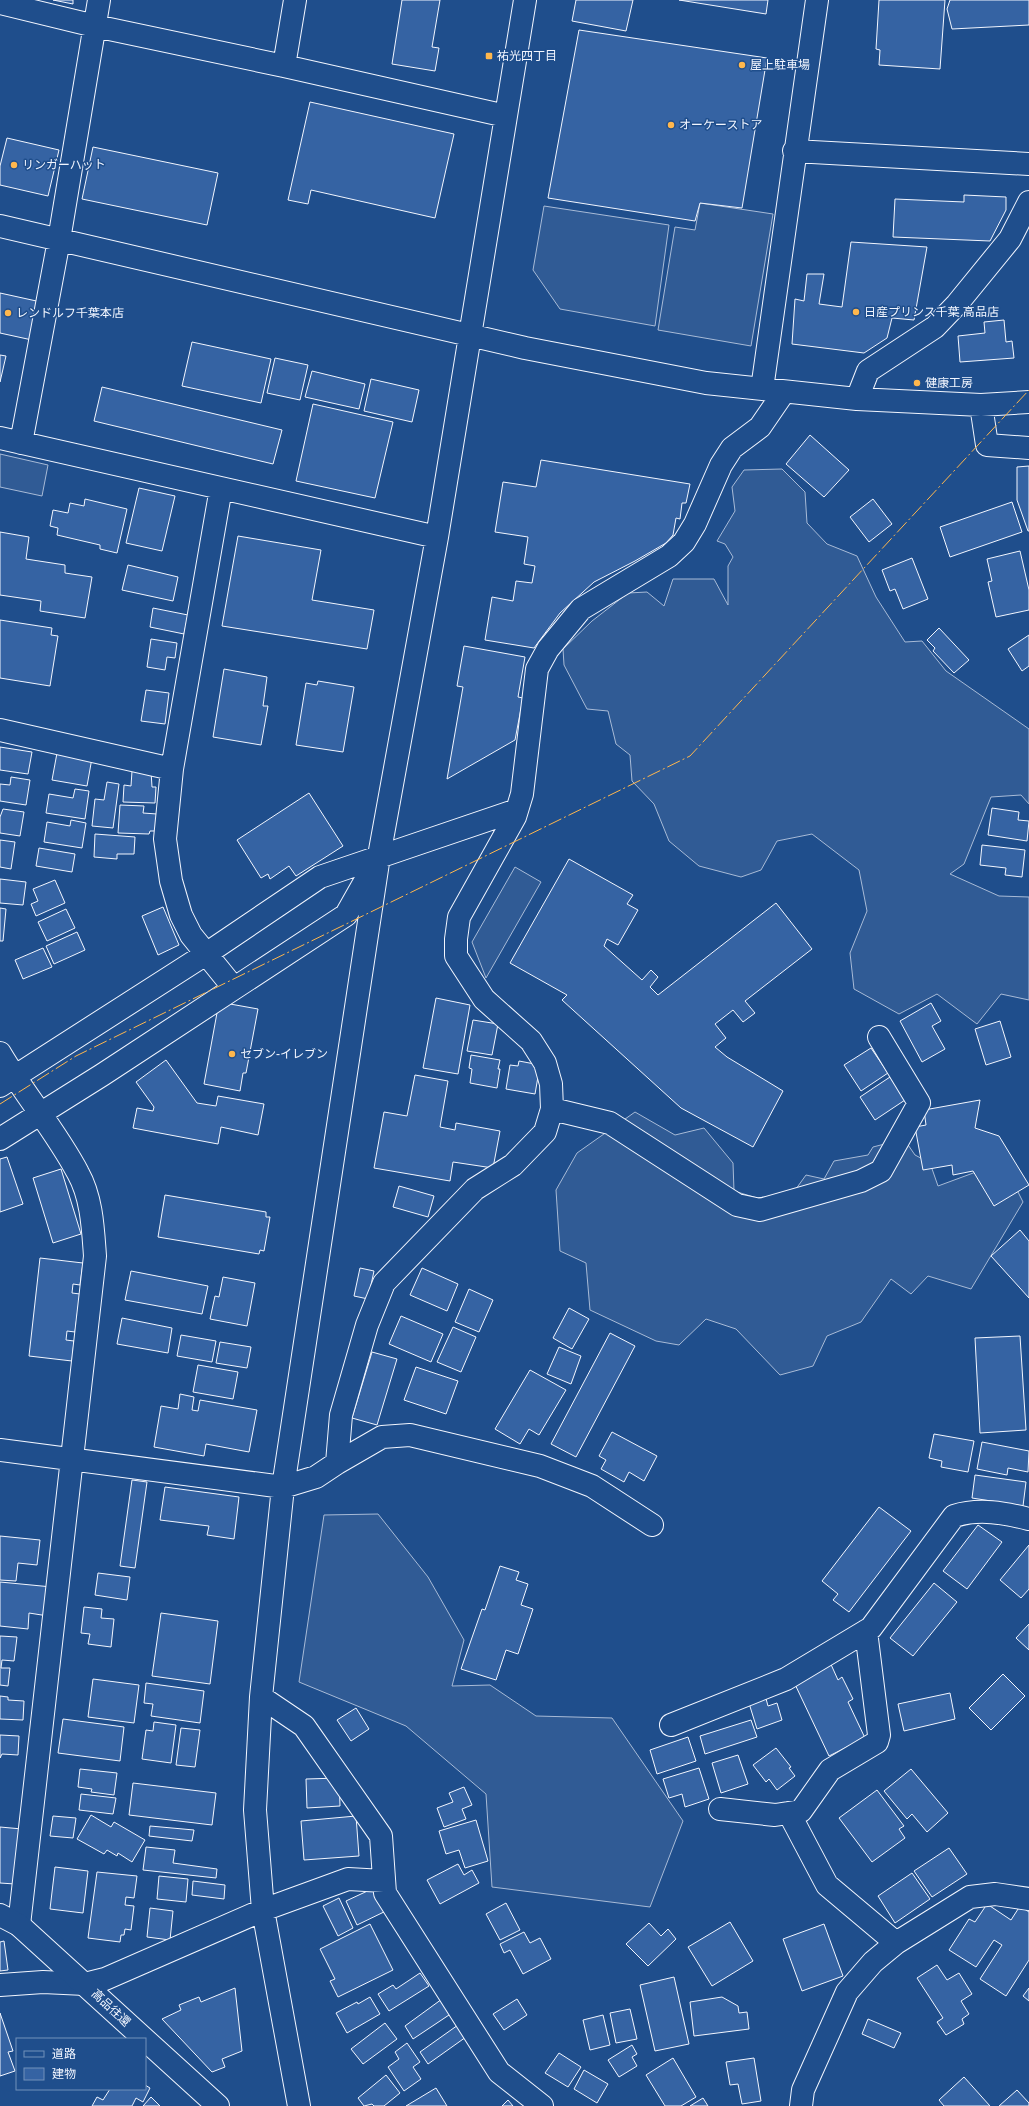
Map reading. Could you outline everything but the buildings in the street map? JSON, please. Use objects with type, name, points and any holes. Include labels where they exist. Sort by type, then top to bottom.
[{"type":"street","points":[[21,443],[59,240],[99,0]]},
{"type":"street","points":[[284,66],[295,0]]},
{"type":"street","points":[[299,2106],[263,1910],[255,1810],[261,1697],[283,1487],[379,856],[437,537],[526,0]]},
{"type":"street","points":[[762,389],[794,151],[817,0]]},
{"type":"street","points":[[0,3],[94,26],[284,66],[506,116]]},
{"type":"street","points":[[794,151],[1029,164]]},
{"type":"street","points":[[857,399],[868,371],[935,327],[957,304],[1010,239],[1029,202]]},
{"type":"street","points":[[0,226],[470,335],[640,371],[706,383],[857,399],[981,405],[1029,402]]},
{"type":"street","points":[[337,1463],[341,1415],[367,1325],[384,1283],[475,1189],[513,1165],[545,1132],[552,1109],[551,1084],[545,1063],[531,1041],[484,999],[456,956],[456,939],[459,916],[517,810],[522,794],[527,764],[537,669],[548,649],[581,609],[669,556],[684,542],[695,524],[721,465],[732,448],[760,427],[784,392]]},
{"type":"street","points":[[981,405],[987,445],[1029,448]]},
{"type":"street","points":[[0,438],[437,537]]},
{"type":"street","points":[[221,488],[172,770],[165,839],[171,881],[181,915],[191,935],[233,987]]},
{"type":"street","points":[[0,730],[172,770]]},
{"type":"street","points":[[7,1082],[206,954],[320,877],[517,810]]},
{"type":"street","points":[[0,1139],[102,1075],[233,987],[346,915],[379,856]]},
{"type":"street","points":[[552,1109],[610,1123],[737,1205],[760,1210],[861,1181],[881,1171],[919,1103],[879,1037]]},
{"type":"street","points":[[0,1053],[7,1082],[40,1114],[79,1174],[92,1214],[95,1256],[73,1459],[9,1920]]},
{"type":"street","points":[[0,1450],[283,1487],[316,1477],[382,1437],[410,1435],[540,1466],[592,1486],[652,1525]]},
{"type":"street","points":[[671,1725],[786,1679],[872,1628],[954,1516],[966,1512],[1002,1512],[1029,1519]]},
{"type":"street","points":[[720,1809],[775,1815],[801,1811],[830,1770],[877,1742],[879,1735],[866,1631]]},
{"type":"street","points":[[261,1697],[304,1726],[381,1836],[385,1893],[499,2072],[542,2106]]},
{"type":"street","points":[[790,1813],[827,1885],[896,1943]]},
{"type":"street","points":[[0,1985],[43,1982],[85,1984],[105,1979],[263,1910],[348,1879],[384,1881]]},
{"type":"street","points":[[801,2106],[803,2090],[847,1992],[873,1962],[896,1943],[970,1897],[995,1894],[1029,1899]]},
{"type":"street","name":"高品往還","points":[[9,1920],[85,1984],[144,2038]]},
{"type":"street","name":"高品往還","points":[[146,2040],[218,2106]]},
{"type":"shaded area","points":[[700,203],[773,214],[751,346],[658,330],[675,227],[695,230]]},
{"type":"shaded area","points":[[544,206],[669,225],[655,326],[560,309],[533,270]]},
{"type":"shaded area","points":[[0,454],[48,465],[42,496],[0,487]]},
{"type":"shaded area","points":[[782,469],[805,492],[807,523],[827,544],[857,556],[876,597],[905,642],[922,641],[946,671],[1029,729],[1029,804],[1021,795],[991,797],[964,864],[950,874],[999,896],[1029,897],[1029,1000],[1001,994],[977,1024],[937,994],[899,1014],[854,989],[850,953],[867,911],[859,870],[812,834],[777,841],[761,870],[741,877],[699,866],[669,841],[654,804],[632,781],[630,755],[616,744],[608,711],[587,709],[564,665],[563,649],[592,621],[628,593],[647,592],[664,606],[673,579],[714,579],[728,605],[728,566],[733,557],[725,544],[717,541],[735,511],[732,487],[744,470]]},
{"type":"shaded area","points":[[515,867],[541,882],[486,978],[472,942]]},
{"type":"shaded area","points":[[635,1112],[675,1135],[704,1128],[733,1163],[734,1191],[757,1198],[793,1193],[806,1175],[824,1179],[834,1161],[868,1155],[873,1147],[904,1139],[915,1155],[930,1163],[938,1186],[1003,1162],[1023,1202],[971,1289],[928,1276],[911,1294],[891,1279],[861,1322],[827,1336],[813,1366],[780,1375],[736,1329],[706,1319],[679,1345],[656,1341],[590,1310],[586,1263],[560,1251],[556,1190],[577,1153]]},
{"type":"shaded area","points":[[378,1514],[428,1577],[464,1640],[452,1686],[490,1685],[536,1716],[612,1718],[683,1821],[650,1907],[492,1887],[486,1794],[406,1726],[299,1682],[324,1515]]},
{"type":"power","points":[[0,1104],[76,1056],[690,756],[1029,390]]},
{"type":"place","name":"祐光四丁目","points":[[489,56]]},
{"type":"place","name":"屋上駐車場","points":[[742,65]]},
{"type":"place","name":"オーケーストア","points":[[671,125]]},
{"type":"place","name":"リンガーハット","points":[[14,165]]},
{"type":"place","name":"日産プリンス千葉 高品店","points":[[856,312]]},
{"type":"place","name":"レンドルフ千葉本店","points":[[8,313]]},
{"type":"place","name":"健康工房","points":[[917,383]]},
{"type":"place","name":"セブン-イレブン","points":[[232,1054]]}]
